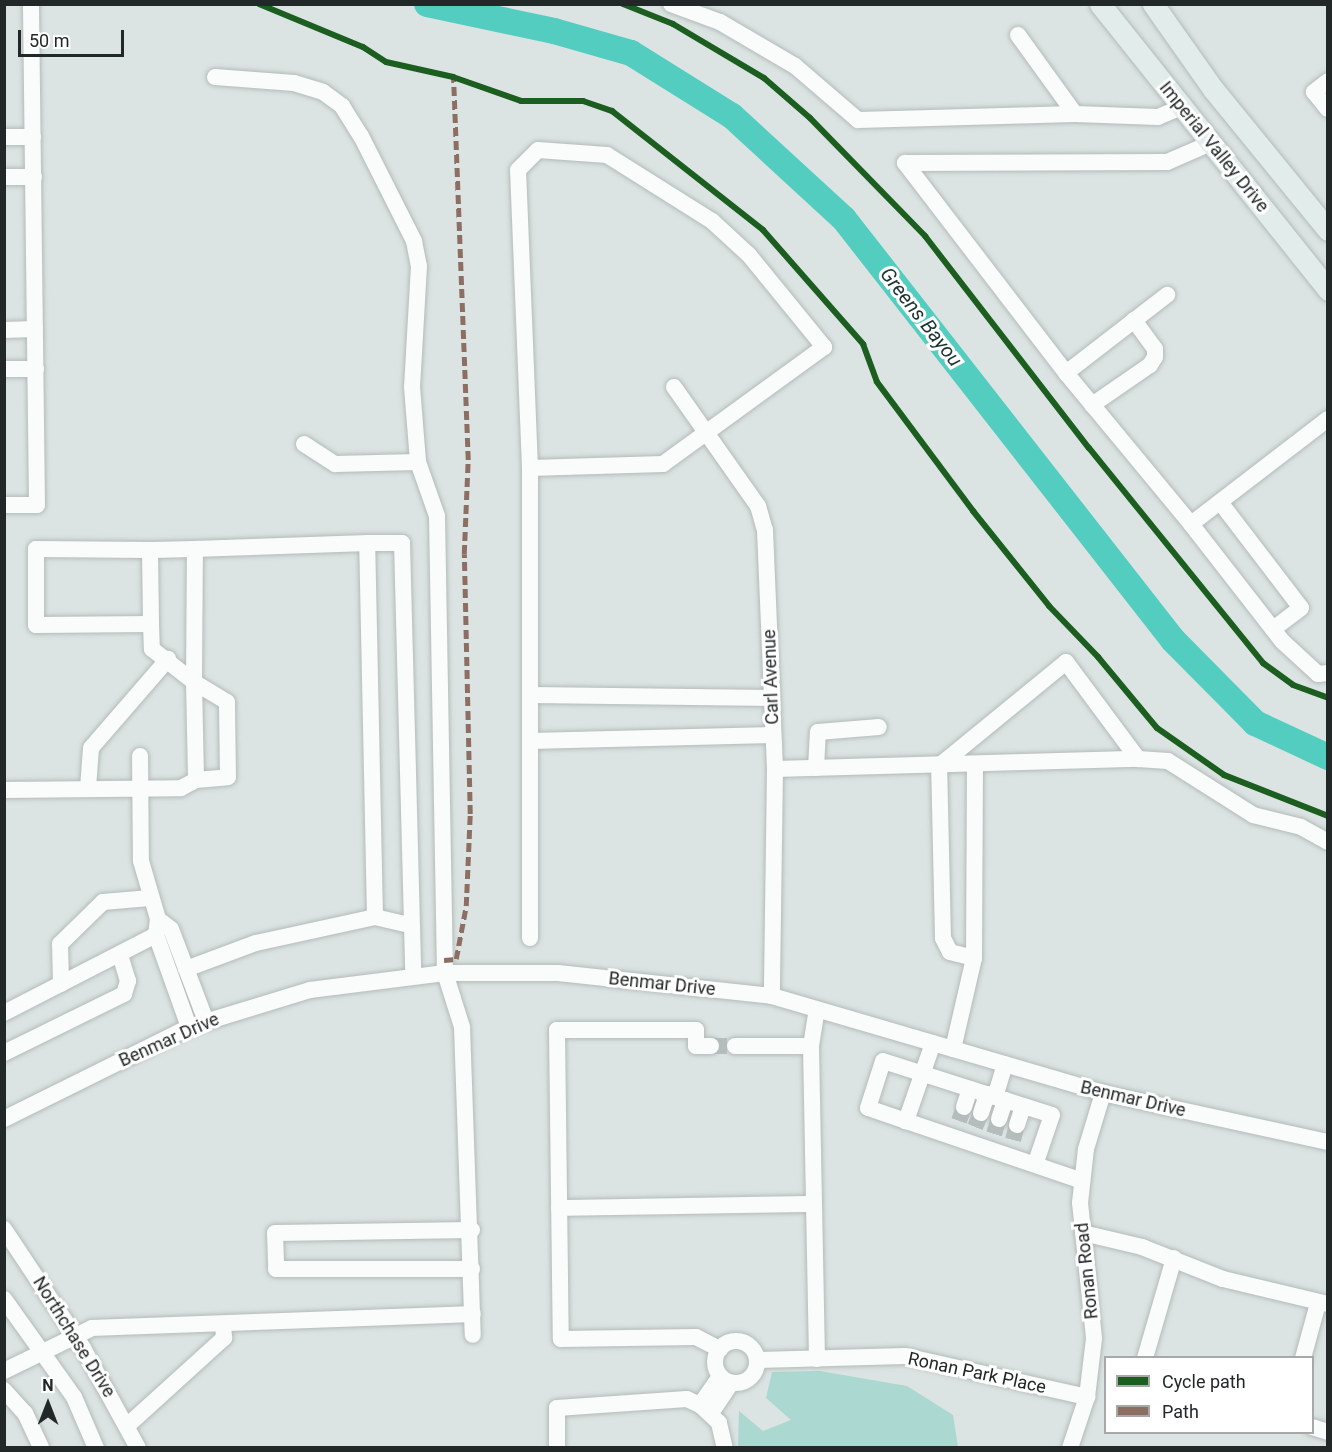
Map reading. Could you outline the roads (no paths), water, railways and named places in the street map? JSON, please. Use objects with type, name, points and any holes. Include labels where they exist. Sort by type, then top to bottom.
[{"type":"main road","name":"Imperial Valley Drive","points":[[1100,4],[1327,288]]},
{"type":"main road","name":"Imperial Valley Drive","points":[[1161,7],[1213,89],[1328,230]]},
{"type":"main road","points":[[1182,107],[1213,89]]},
{"type":"street","points":[[4,505],[37,505],[31,4]]},
{"type":"street","points":[[671,4],[720,22],[795,66],[858,120],[1075,114],[1158,117],[1182,107]]},
{"type":"street","points":[[1018,35],[1075,114]]},
{"type":"street","points":[[215,77],[294,83],[323,92],[342,106],[361,136],[414,242],[419,266],[412,387],[418,462],[437,516],[445,973],[462,1028],[472,1230],[473,1335]]},
{"type":"street","points":[[1328,81],[1314,92],[1328,109]]},
{"type":"street","points":[[4,137],[33,137]]},
{"type":"street","points":[[1211,143],[1167,162],[905,163],[1066,373],[1191,524],[1273,629],[1318,674],[1328,674]]},
{"type":"street","points":[[530,468],[663,464],[706,430],[824,347],[749,255],[712,221],[607,155],[538,150],[518,170],[530,468],[532,695],[530,938]]},
{"type":"street","points":[[4,177],[33,177]]},
{"type":"street","points":[[1066,373],[1167,295]]},
{"type":"street","points":[[1092,405],[1150,365],[1155,357],[1155,349],[1134,320]]},
{"type":"street","points":[[4,330],[35,329]]},
{"type":"street","points":[[4,369],[36,369]]},
{"type":"street","name":"Carl Avenue","points":[[674,387],[758,506],[765,530],[775,769],[772,996]]},
{"type":"street","points":[[1191,524],[1328,419]]},
{"type":"street","points":[[304,444],[334,464],[418,462]]},
{"type":"street","points":[[1220,502],[1301,608],[1273,629]]},
{"type":"street","points":[[367,543],[375,917]]},
{"type":"street","points":[[151,624],[36,625],[36,549],[195,549],[402,543],[413,976]]},
{"type":"street","points":[[4,790],[181,788],[196,780],[228,777],[227,702],[194,682],[168,659],[152,649],[150,549]]},
{"type":"street","points":[[195,549],[196,780]]},
{"type":"street","points":[[88,789],[91,748],[168,659]]},
{"type":"street","points":[[939,766],[1065,662],[1138,759]]},
{"type":"street","points":[[532,695],[772,698]]},
{"type":"street","points":[[816,768],[818,732],[879,727]]},
{"type":"street","points":[[530,741],[774,735]]},
{"type":"street","points":[[140,756],[141,861],[157,927],[189,1028]]},
{"type":"street","points":[[775,769],[1138,759],[1168,761],[1253,814],[1301,827],[1328,842]]},
{"type":"street","points":[[953,1049],[974,958],[975,765]]},
{"type":"street","points":[[939,766],[943,938],[950,952],[974,958]]},
{"type":"street","points":[[61,984],[60,944],[103,902],[150,898]]},
{"type":"street","points":[[186,969],[256,943],[375,917],[410,925]]},
{"type":"street","points":[[4,1013],[120,954],[157,927],[171,928],[206,1021]]},
{"type":"street","points":[[4,1053],[124,994],[128,981],[120,954]]},
{"type":"street","name":"Benmar Drive","points":[[4,1119],[189,1028],[310,990],[445,973],[558,973],[772,996],[1102,1094],[1328,1142]]},
{"type":"street","points":[[817,1009],[811,1047],[817,1359]]},
{"type":"street","points":[[711,1046],[696,1046],[696,1030],[556,1030],[561,1339],[696,1337],[720,1349]]},
{"type":"street","points":[[906,1121],[933,1043]]},
{"type":"street","points":[[735,1046],[811,1047]]},
{"type":"street","points":[[1036,1162],[1012,1139],[959,1121],[906,1121],[868,1108],[883,1061],[1052,1115],[1036,1162],[1034,1167],[1082,1181]]},
{"type":"street","points":[[994,1133],[996,1097],[1005,1065]]},
{"type":"street","points":[[959,1121],[970,1089]]},
{"type":"street","name":"Ronan Road","points":[[1070,1448],[1087,1397],[1093,1309],[1083,1233],[1082,1181],[1086,1149],[1102,1094]]},
{"type":"street","points":[[976,1127],[996,1097]]},
{"type":"street","points":[[1012,1139],[1023,1106]]},
{"type":"street","points":[[559,1208],[814,1204]]},
{"type":"street","name":"Northchase Drive","points":[[4,1229],[74,1334],[128,1425],[138,1448]]},
{"type":"street","points":[[472,1230],[275,1233],[276,1269],[472,1269]]},
{"type":"street","points":[[1083,1233],[1174,1258],[1223,1279],[1323,1304],[1305,1356]]},
{"type":"street","points":[[1146,1356],[1174,1258]]},
{"type":"street","name":"Northchase Drive","points":[[4,1299],[43,1350],[74,1397],[96,1448]]},
{"type":"street","points":[[4,1371],[74,1334],[92,1328],[473,1314]]},
{"type":"street","points":[[128,1425],[224,1338],[223,1324]]},
{"type":"street","points":[[705,1409],[726,1380],[750,1378],[758,1360],[752,1348],[741,1341],[728,1342],[720,1349],[715,1364],[726,1380]]},
{"type":"street","name":"Ronan Park Place","points":[[758,1360],[905,1356],[1087,1397]]},
{"type":"street","points":[[6,1397],[25,1413],[40,1448]]},
{"type":"street","points":[[556,1448],[556,1408],[687,1400],[705,1409],[724,1436],[725,1448]]},
{"type":"waterway","name":"Greens Bayou","points":[[427,4],[554,31],[631,53],[732,116],[844,219],[1173,640],[1255,723],[1328,757]]},
{"type":"tunnel","points":[[711,1046],[735,1046]]},
{"type":"tunnel","points":[[959,1121],[964,1107]]},
{"type":"tunnel","points":[[975,1127],[981,1113]]},
{"type":"tunnel","points":[[994,1134],[999,1119]]},
{"type":"tunnel","points":[[1013,1140],[1017,1125]]}]
